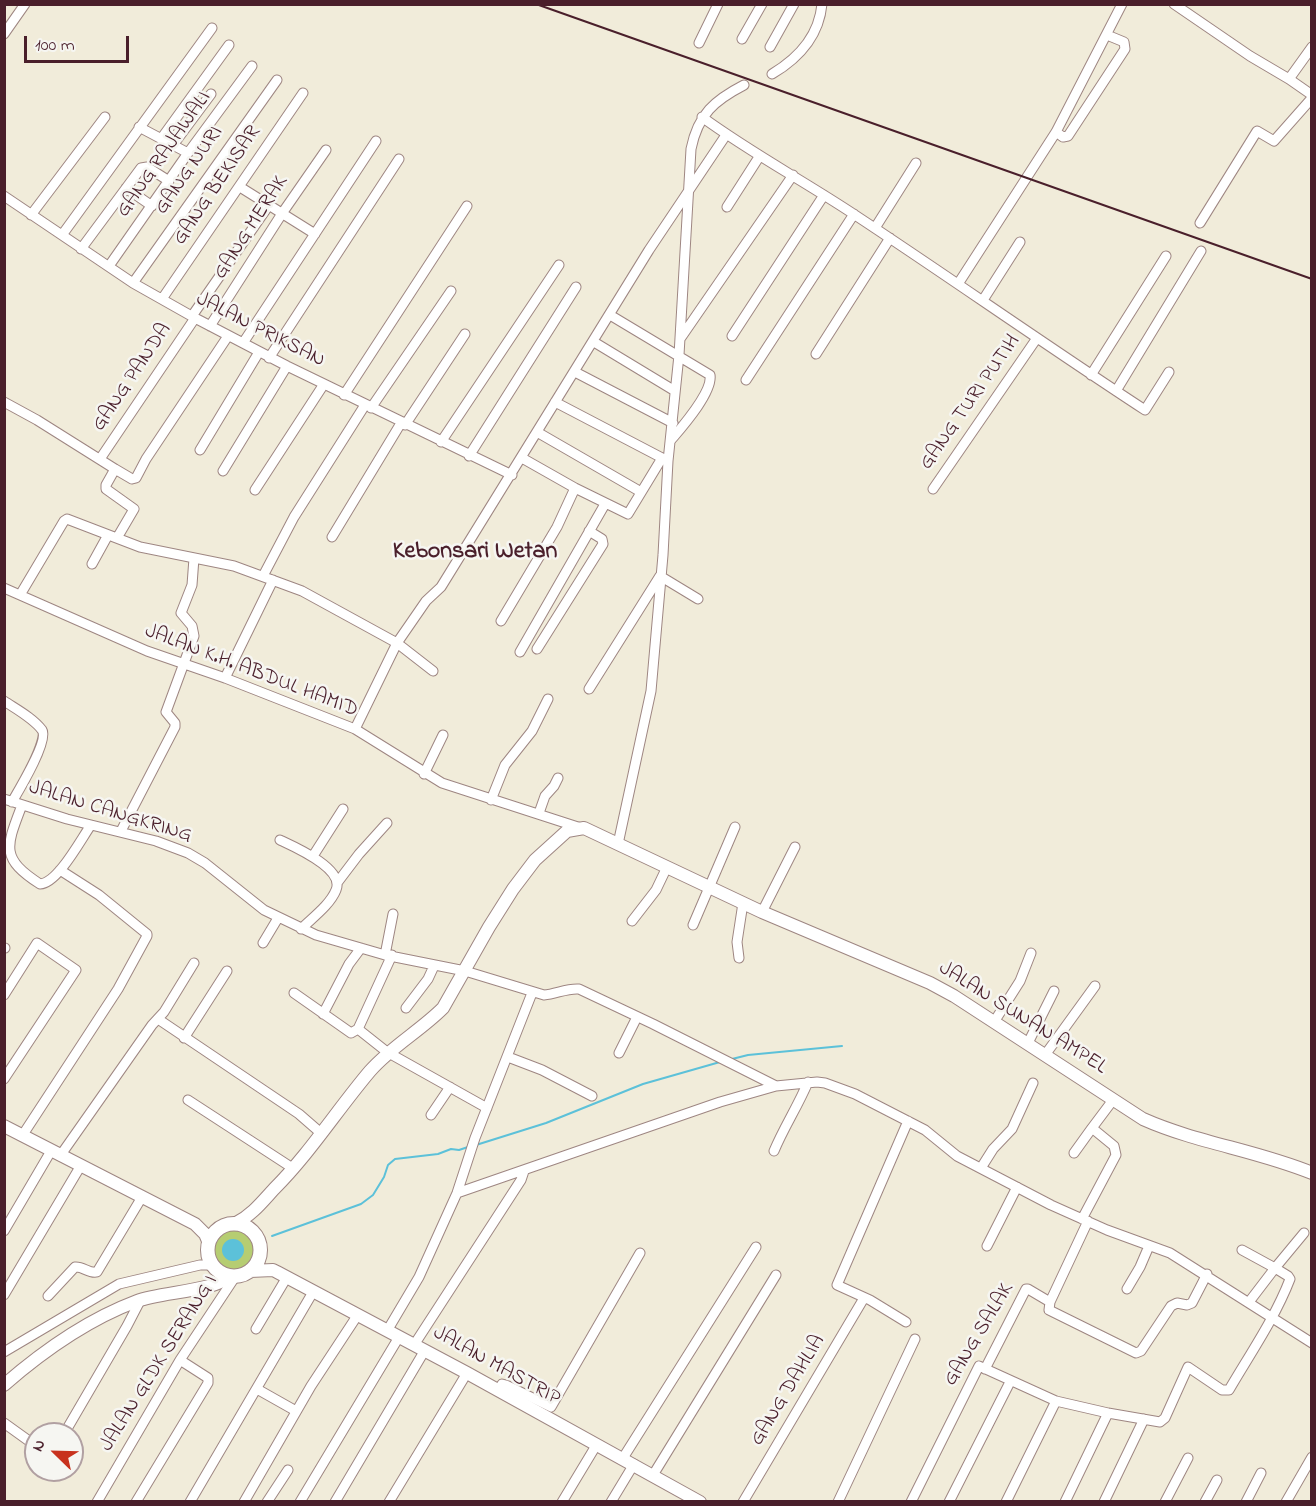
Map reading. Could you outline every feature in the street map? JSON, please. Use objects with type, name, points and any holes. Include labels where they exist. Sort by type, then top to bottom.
[{"type":"main road","name":"JALAN SUNAN AMPEL","points":[[584,828],[709,888],[930,983],[954,996],[1045,1055],[1102,1114],[1143,1119],[1164,1129],[1274,1158],[1311,1173]]},
{"type":"main road","points":[[250,1271],[259,1258],[260,1250],[260,1242],[251,1229],[252,1216],[256,1209],[294,1169],[387,1052],[433,1019],[443,1008],[513,889],[535,860],[557,838],[573,829],[584,828]]},
{"type":"main road","points":[[4,1126],[195,1224],[205,1234],[208,1241],[207,1249],[214,1268],[209,1286]]},
{"type":"main road","points":[[208,1241],[227,1226],[256,1209]]},
{"type":"main road","points":[[195,1224],[251,1229]]},
{"type":"main road","points":[[260,1250],[273,1270]]},
{"type":"main road","points":[[214,1268],[233,1277]]},
{"type":"main road","name":"JALAN MASTRIP","points":[[4,1385],[66,1338],[103,1316],[141,1299],[161,1293],[209,1286],[250,1271],[273,1270],[498,1391],[546,1411],[597,1444],[700,1502]]},
{"type":"street","points":[[4,34],[25,4]]},
{"type":"street","points":[[699,43],[718,4]]},
{"type":"street","points":[[742,39],[762,4]]},
{"type":"street","points":[[770,47],[794,4]]},
{"type":"street","points":[[772,74],[788,65],[805,48],[817,28],[822,4]]},
{"type":"street","points":[[958,284],[1056,132],[1122,4]]},
{"type":"street","points":[[1174,4],[1250,56],[1289,78],[1311,96],[1274,141],[1257,131],[1200,223]]},
{"type":"street","points":[[1190,15],[1196,4]]},
{"type":"street","points":[[62,235],[212,28]]},
{"type":"street","points":[[1056,132],[1063,137],[1068,136],[1125,49],[1124,42],[1107,35]]},
{"type":"street","points":[[161,139],[229,45]]},
{"type":"street","points":[[1289,78],[1311,47]]},
{"type":"street","name":"GANG RAJAWALI","points":[[108,266],[252,66]]},
{"type":"street","name":"GANG NURI","points":[[133,283],[277,80]]},
{"type":"street","points":[[618,844],[651,692],[663,555],[665,460],[673,423],[679,355],[691,148],[702,117],[722,96],[744,84]]},
{"type":"street","name":"GANG BEKISAR","points":[[162,299],[303,93]]},
{"type":"street","points":[[173,145],[211,94]]},
{"type":"street","points":[[31,215],[105,117]]},
{"type":"street","points":[[702,117],[759,157],[854,214],[1144,410],[1169,372]]},
{"type":"street","points":[[192,120],[205,129]]},
{"type":"street","points":[[139,127],[188,153]]},
{"type":"street","points":[[354,729],[397,644],[426,601],[441,587],[689,188],[726,135]]},
{"type":"street","points":[[243,343],[376,141]]},
{"type":"street","name":"GANG MERAK","points":[[210,326],[326,150]]},
{"type":"street","points":[[727,207],[759,157]]},
{"type":"street","points":[[269,357],[399,159]]},
{"type":"street","points":[[875,228],[916,163]]},
{"type":"street","points":[[81,249],[144,166],[169,181]]},
{"type":"street","points":[[679,341],[793,176]]},
{"type":"street","points":[[240,187],[315,234]]},
{"type":"street","points":[[126,188],[152,206]]},
{"type":"street","points":[[732,336],[824,195]]},
{"type":"street","name":"JALAN PRIKSAN","points":[[4,196],[133,283],[228,336],[368,407],[512,475]]},
{"type":"street","name":"GANG PANDA","points":[[100,459],[269,205]]},
{"type":"street","points":[[344,395],[467,206]]},
{"type":"street","points":[[746,380],[854,214]]},
{"type":"street","points":[[816,354],[890,238]]},
{"type":"street","points":[[983,300],[1020,242]]},
{"type":"street","points":[[1116,392],[1201,251]]},
{"type":"street","points":[[1091,375],[1166,256]]},
{"type":"street","points":[[441,442],[559,265]]},
{"type":"street","points":[[469,456],[576,287]]},
{"type":"street","points":[[263,576],[294,517],[368,407],[451,291]]},
{"type":"street","points":[[610,315],[708,373],[711,378],[707,390],[670,440]]},
{"type":"street","points":[[332,537],[403,424],[465,334]]},
{"type":"street","points":[[4,402],[132,479],[136,478],[146,459],[228,336]]},
{"type":"street","name":"GANG TURI PUTIH","points":[[933,489],[1037,338]]},
{"type":"street","points":[[594,342],[675,391]]},
{"type":"street","points":[[200,450],[259,352]]},
{"type":"street","points":[[223,471],[287,366]]},
{"type":"street","points":[[575,372],[673,423]]},
{"type":"street","points":[[255,490],[324,384]]},
{"type":"street","points":[[555,402],[665,460]]},
{"type":"street","points":[[537,432],[641,492]]},
{"type":"street","points":[[522,458],[605,504],[628,514],[665,460]]},
{"type":"street","points":[[92,564],[134,509],[106,489],[106,484],[115,469]]},
{"type":"street","points":[[501,621],[557,527],[575,488]]},
{"type":"street","points":[[519,652],[605,504]]},
{"type":"street","points":[[20,596],[65,520],[140,547],[234,566],[302,591],[397,644],[433,671]]},
{"type":"street","points":[[537,649],[603,544],[602,539],[589,531]]},
{"type":"street","points":[[121,831],[175,727],[175,723],[166,712],[194,636],[192,626],[181,613],[192,585],[194,558]]},
{"type":"street","points":[[660,576],[698,599]]},
{"type":"street","points":[[590,689],[660,576]]},
{"type":"street","points":[[225,678],[273,580]]},
{"type":"street","name":"JALAN K.H. ABDUL HAMID","points":[[4,588],[136,647],[225,678],[354,729],[424,774],[455,789],[584,828]]},
{"type":"street","points":[[491,800],[505,765],[532,731],[548,699]]},
{"type":"street","points":[[4,701],[28,717],[43,731],[44,735],[13,802],[8,841],[11,861],[40,884],[49,882],[91,825]]},
{"type":"street","points":[[424,774],[442,735]]},
{"type":"street","points":[[539,813],[545,796],[558,778]]},
{"type":"street","name":"JALAN CANGKRING","points":[[13,802],[156,841],[200,860],[260,908],[301,929],[388,955],[465,971],[532,993],[556,994],[573,988],[579,989],[767,1082]]},
{"type":"street","points":[[313,856],[344,809]]},
{"type":"street","points":[[554,818],[559,826],[557,838]]},
{"type":"street","points":[[301,929],[331,899],[337,883],[387,823]]},
{"type":"street","points":[[693,925],[735,827]]},
{"type":"street","points":[[280,840],[313,856],[333,874],[337,883]]},
{"type":"street","points":[[762,912],[795,847]]},
{"type":"street","points":[[632,921],[656,890],[667,867]]},
{"type":"street","points":[[22,1136],[118,989],[147,936],[99,895],[60,870]]},
{"type":"street","points":[[739,958],[737,944],[743,903]]},
{"type":"street","points":[[294,993],[351,1033],[358,1029],[388,955],[393,914]]},
{"type":"street","points":[[263,943],[278,918]]},
{"type":"street","points":[[4,994],[37,943],[76,970],[4,1079]]},
{"type":"street","points":[[323,1014],[349,964],[362,948]]},
{"type":"street","points":[[994,1023],[1020,981],[1031,953]]},
{"type":"street","points":[[4,1231],[55,1153],[158,1019],[194,963]]},
{"type":"street","points":[[406,1008],[428,979],[434,966]]},
{"type":"street","points":[[184,1038],[227,972]]},
{"type":"street","points":[[1045,1055],[1095,986]]},
{"type":"street","points":[[1028,1043],[1054,991]]},
{"type":"street","points":[[387,1331],[419,1277],[457,1194],[487,1108],[532,993]]},
{"type":"street","points":[[619,1053],[637,1017]]},
{"type":"street","points":[[158,1019],[299,1114],[322,1134]]},
{"type":"street","points":[[358,1029],[387,1052],[487,1108]]},
{"type":"street","points":[[508,1057],[542,1070],[592,1096]]},
{"type":"street","points":[[457,1194],[720,1102],[767,1082],[825,1083],[855,1094],[925,1130],[957,1156],[1017,1187],[1085,1220],[1170,1253],[1311,1340]]},
{"type":"street","points":[[774,1151],[808,1082]]},
{"type":"street","points":[[981,1168],[993,1149],[1012,1129],[1033,1083]]},
{"type":"street","points":[[431,1115],[450,1087]]},
{"type":"street","points":[[188,1100],[294,1169]]},
{"type":"street","points":[[1074,1153],[1102,1114]]},
{"type":"street","name":"GANG SALAK","points":[[911,1502],[977,1369],[979,1366],[985,1369],[1026,1289],[1050,1302],[1116,1155],[1102,1114]]},
{"type":"street","points":[[906,1322],[837,1283],[908,1121]]},
{"type":"street","points":[[4,1295],[80,1167]]},
{"type":"street","points":[[335,1502],[419,1347],[524,1172]]},
{"type":"street","points":[[987,1246],[1017,1187]]},
{"type":"street","points":[[48,1296],[75,1267],[92,1273],[97,1272],[142,1197]]},
{"type":"street","points":[[227,1226],[241,1227],[254,1236],[258,1253],[251,1266],[238,1274],[224,1272],[213,1262],[210,1247],[212,1239],[227,1226]]},
{"type":"street","points":[[1249,1302],[1304,1233]]},
{"type":"street","points":[[1127,1289],[1149,1246]]},
{"type":"street","points":[[611,1502],[628,1461],[756,1247]]},
{"type":"street","points":[[985,1369],[1056,1401],[1108,1413],[1163,1421],[1188,1367],[1222,1390],[1229,1390],[1272,1317],[1290,1279],[1242,1250]]},
{"type":"street","points":[[546,1411],[551,1407],[640,1253]]},
{"type":"street","points":[[4,1352],[119,1284],[190,1267],[214,1268]]},
{"type":"street","points":[[1050,1302],[1048,1310],[1136,1353],[1141,1351],[1171,1306],[1177,1303],[1187,1305],[1192,1303],[1207,1274]]},
{"type":"street","points":[[653,1474],[776,1275]]},
{"type":"street","name":"JALAN GLDK SERANG I","points":[[97,1502],[180,1360],[233,1277]]},
{"type":"street","points":[[256,1329],[287,1277]]},
{"type":"street","points":[[190,1502],[313,1292]]},
{"type":"street","name":"GANG DAHLIA","points":[[743,1502],[864,1298]]},
{"type":"street","points":[[71,1422],[128,1326],[141,1299]]},
{"type":"street","points":[[244,1502],[296,1411],[357,1316]]},
{"type":"street","points":[[300,1502],[399,1337]]},
{"type":"street","points":[[838,1502],[915,1339]]},
{"type":"street","points":[[136,1502],[208,1383],[208,1378],[180,1360]]},
{"type":"street","points":[[389,1502],[467,1373]]},
{"type":"street","points":[[949,1502],[1010,1382]]},
{"type":"street","points":[[256,1389],[296,1411]]},
{"type":"street","points":[[1006,1502],[1056,1401]]},
{"type":"street","points":[[1065,1502],[1108,1413]]},
{"type":"street","points":[[1104,1502],[1144,1419]]},
{"type":"street","points":[[4,1424],[24,1438]]},
{"type":"street","points":[[562,1502],[597,1444]]},
{"type":"street","points":[[1286,1502],[1311,1457]]},
{"type":"street","points":[[1165,1502],[1188,1458]]},
{"type":"street","points":[[267,1502],[288,1470]]},
{"type":"street","points":[[1246,1502],[1261,1473]]},
{"type":"street","points":[[1205,1502],[1217,1480]]},
{"type":"green space","points":[[234,1228],[250,1234],[256,1250],[250,1266],[234,1272],[218,1266],[212,1250],[218,1234]]},
{"type":"water","points":[[233,1239],[241,1242],[244,1250],[241,1258],[233,1261],[225,1258],[222,1250],[225,1242]]},
{"type":"waterway","points":[[732,1059],[748,1055],[842,1046]]},
{"type":"waterway","points":[[476,1145],[546,1123],[643,1084],[720,1062]]},
{"type":"waterway","points":[[272,1236],[361,1204],[373,1195],[388,1165],[395,1159],[438,1154],[451,1149],[459,1150],[468,1147]]},
{"type":"railway","points":[[536,4],[1312,279]]},
{"type":"district","name":"Kebonsari Wetan","points":[[475,553]]}]
